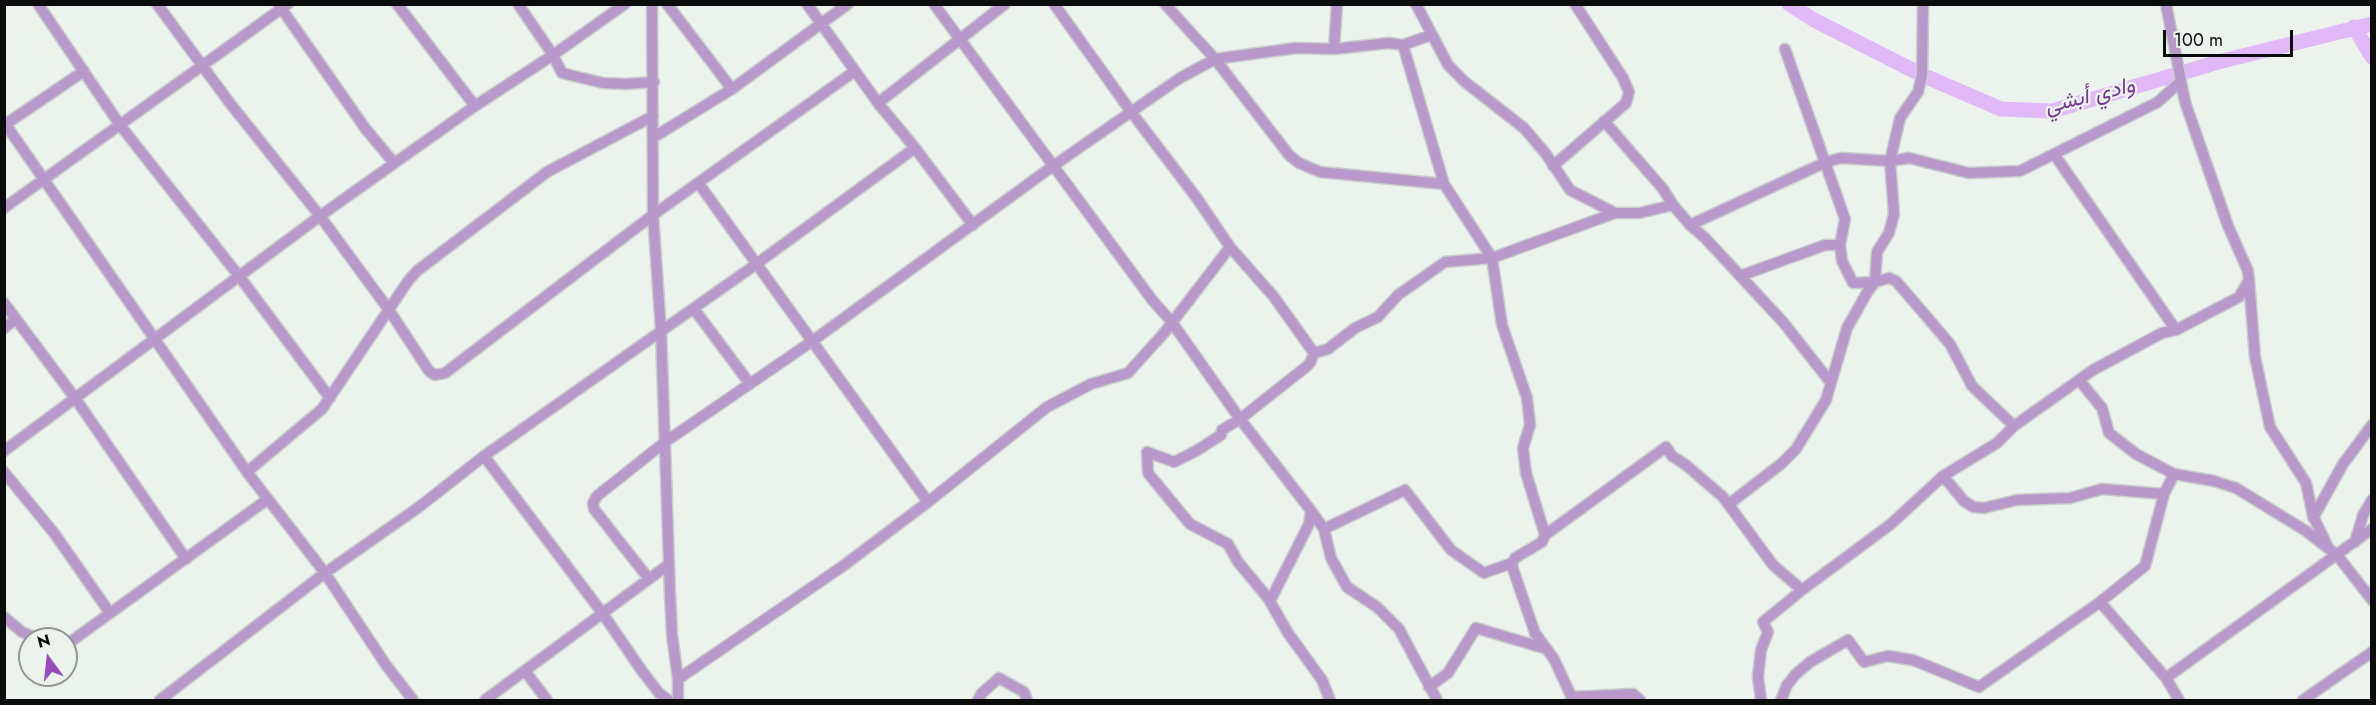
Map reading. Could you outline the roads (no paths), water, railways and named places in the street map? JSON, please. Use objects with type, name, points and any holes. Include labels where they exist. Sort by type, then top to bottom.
[{"type":"street","points":[[38,4],[120,125],[239,276],[330,398]]},
{"type":"street","points":[[157,4],[229,102],[320,216],[389,310],[429,371],[435,375],[445,373],[653,215],[855,70]]},
{"type":"street","points":[[397,4],[474,106]]},
{"type":"street","points":[[518,4],[553,55],[562,74],[581,79],[626,84],[654,82]]},
{"type":"street","points":[[4,451],[320,216],[474,106],[626,4]]},
{"type":"street","points":[[652,4],[653,215],[661,331],[668,564],[678,700]]},
{"type":"street","points":[[667,4],[732,89]]},
{"type":"street","points":[[807,4],[878,103],[973,225]]},
{"type":"street","points":[[654,137],[732,89],[848,4]]},
{"type":"street","points":[[934,4],[1171,321],[1240,419],[1311,511],[1323,529],[1331,558],[1347,586],[1377,607],[1399,629],[1437,700]]},
{"type":"street","points":[[878,103],[1005,4]]},
{"type":"street","points":[[1054,4],[1230,247],[1274,297],[1314,353]]},
{"type":"street","points":[[1165,4],[1215,59],[1289,155],[1299,163],[1320,172],[1444,184]]},
{"type":"street","points":[[1334,49],[1337,4]]},
{"type":"street","points":[[1416,4],[1448,65],[1464,82],[1524,128],[1546,154],[1570,190],[1615,213]]},
{"type":"street","points":[[1553,166],[1626,103],[1629,92],[1623,78],[1575,4]]},
{"type":"street","points":[[1729,504],[1781,464],[1796,449],[1826,400],[1847,328],[1875,282],[1877,252],[1889,233],[1894,214],[1890,161],[1900,118],[1918,92],[1923,56],[1923,4]]},
{"type":"street","points":[[2166,4],[2185,102],[2228,226],[2248,271],[2255,357],[2270,427],[2306,483],[2313,516],[2333,551],[2372,600]]},
{"type":"street","points":[[4,208],[283,6],[365,128],[394,163]]},
{"type":"street","points":[[649,579],[594,509],[593,503],[597,496],[665,442],[811,342],[1053,166],[1180,78],[1215,59],[1296,48],[1334,49],[1389,43],[1403,45],[1431,35]]},
{"type":"street","points":[[1403,45],[1444,184],[1492,258],[1502,325],[1527,398],[1530,425],[1523,448],[1526,474],[1545,536]]},
{"type":"street","points":[[1785,49],[1845,219],[1840,245],[1842,261],[1853,283],[1875,282],[1889,278],[1896,281],[1950,344],[1972,386],[2014,426]]},
{"type":"street","points":[[84,71],[5,123],[247,472],[325,573],[386,665],[413,700]]},
{"type":"street","points":[[1690,225],[1826,162],[1852,157],[1890,161],[1909,158],[1969,172],[2019,171],[2158,102],[2181,81]]},
{"type":"street","points":[[247,472],[312,419],[330,398],[417,271],[547,172],[653,116]]},
{"type":"street","points":[[1604,121],[1663,189],[1690,225],[1705,238],[1783,322],[1831,383]]},
{"type":"street","points":[[166,699],[325,573],[419,507],[484,456],[694,309],[915,148]]},
{"type":"street","points":[[2054,154],[2176,330]]},
{"type":"street","points":[[699,184],[755,265],[928,502]]},
{"type":"street","points":[[1314,353],[1328,349],[1355,328],[1378,317],[1398,295],[1445,262],[1492,258],[1615,213],[1638,213],[1673,205]]},
{"type":"street","points":[[1740,276],[1825,245],[1840,245]]},
{"type":"street","points":[[678,679],[843,566],[1047,407],[1091,384],[1128,374],[1164,333],[1230,247]]},
{"type":"street","points":[[1761,700],[1758,677],[1761,650],[1768,632],[1763,622],[1891,524],[1943,476],[1997,443],[2014,426],[2093,370],[2162,333],[2176,330],[2239,297],[2249,280]]},
{"type":"street","points":[[4,303],[75,398],[186,559]]},
{"type":"street","points":[[694,309],[750,384]]},
{"type":"street","points":[[4,328],[16,319]]},
{"type":"street","points":[[1314,353],[1306,367],[1240,419],[1222,429],[1221,435],[1196,452],[1174,462],[1147,452],[1148,473],[1190,524],[1228,544],[1238,562],[1270,601],[1288,633],[1322,680],[1330,700]]},
{"type":"street","points":[[2079,380],[2102,408],[2109,433],[2136,454],[2175,474],[2214,481],[2236,488],[2306,531],[2333,551]]},
{"type":"street","points":[[2306,531],[2343,464],[2372,425]]},
{"type":"street","points":[[1323,529],[1405,490],[1451,550],[1484,573],[1512,563],[1515,558],[1542,542],[1545,536],[1666,447],[1672,456],[1686,465],[1729,504],[1773,565],[1802,590]]},
{"type":"street","points":[[484,456],[603,614],[642,671],[659,693],[668,700]]},
{"type":"street","points":[[4,472],[54,533],[110,613]]},
{"type":"street","points":[[1781,700],[1786,685],[1796,674],[1810,662],[1848,640],[1864,662],[1888,656],[1913,660],[1979,687],[2100,602],[2145,566],[2164,494],[2175,474]]},
{"type":"street","points":[[1943,476],[1964,501],[1973,507],[1984,508],[2017,500],[2070,498],[2102,489],[2164,494]]},
{"type":"street","points":[[78,636],[268,499]]},
{"type":"street","points":[[2355,542],[2363,515],[2372,500]]},
{"type":"street","points":[[1270,601],[1309,524],[1311,511]]},
{"type":"street","points":[[2166,678],[2333,551],[2355,542],[2372,530]]},
{"type":"street","points":[[1512,563],[1535,633],[1554,659],[1572,699],[1633,694],[1640,700]]},
{"type":"street","points":[[485,700],[668,564]]},
{"type":"street","points":[[2100,602],[2166,678],[2179,700]]},
{"type":"street","points":[[4,617],[18,629]]},
{"type":"street","points":[[1429,687],[1448,674],[1476,628],[1547,649]]},
{"type":"street","points":[[2303,700],[2372,652]]},
{"type":"street","points":[[525,671],[547,700]]},
{"type":"street","points":[[978,700],[982,693],[999,678],[1024,692],[1027,700]]},
{"type":"waterway","name":"وادي أبشي","points":[[1789,4],[1814,20],[1922,75],[2001,109],[2052,111],[2222,61],[2372,24]]},
{"type":"waterway","points":[[2354,27],[2372,57]]}]
